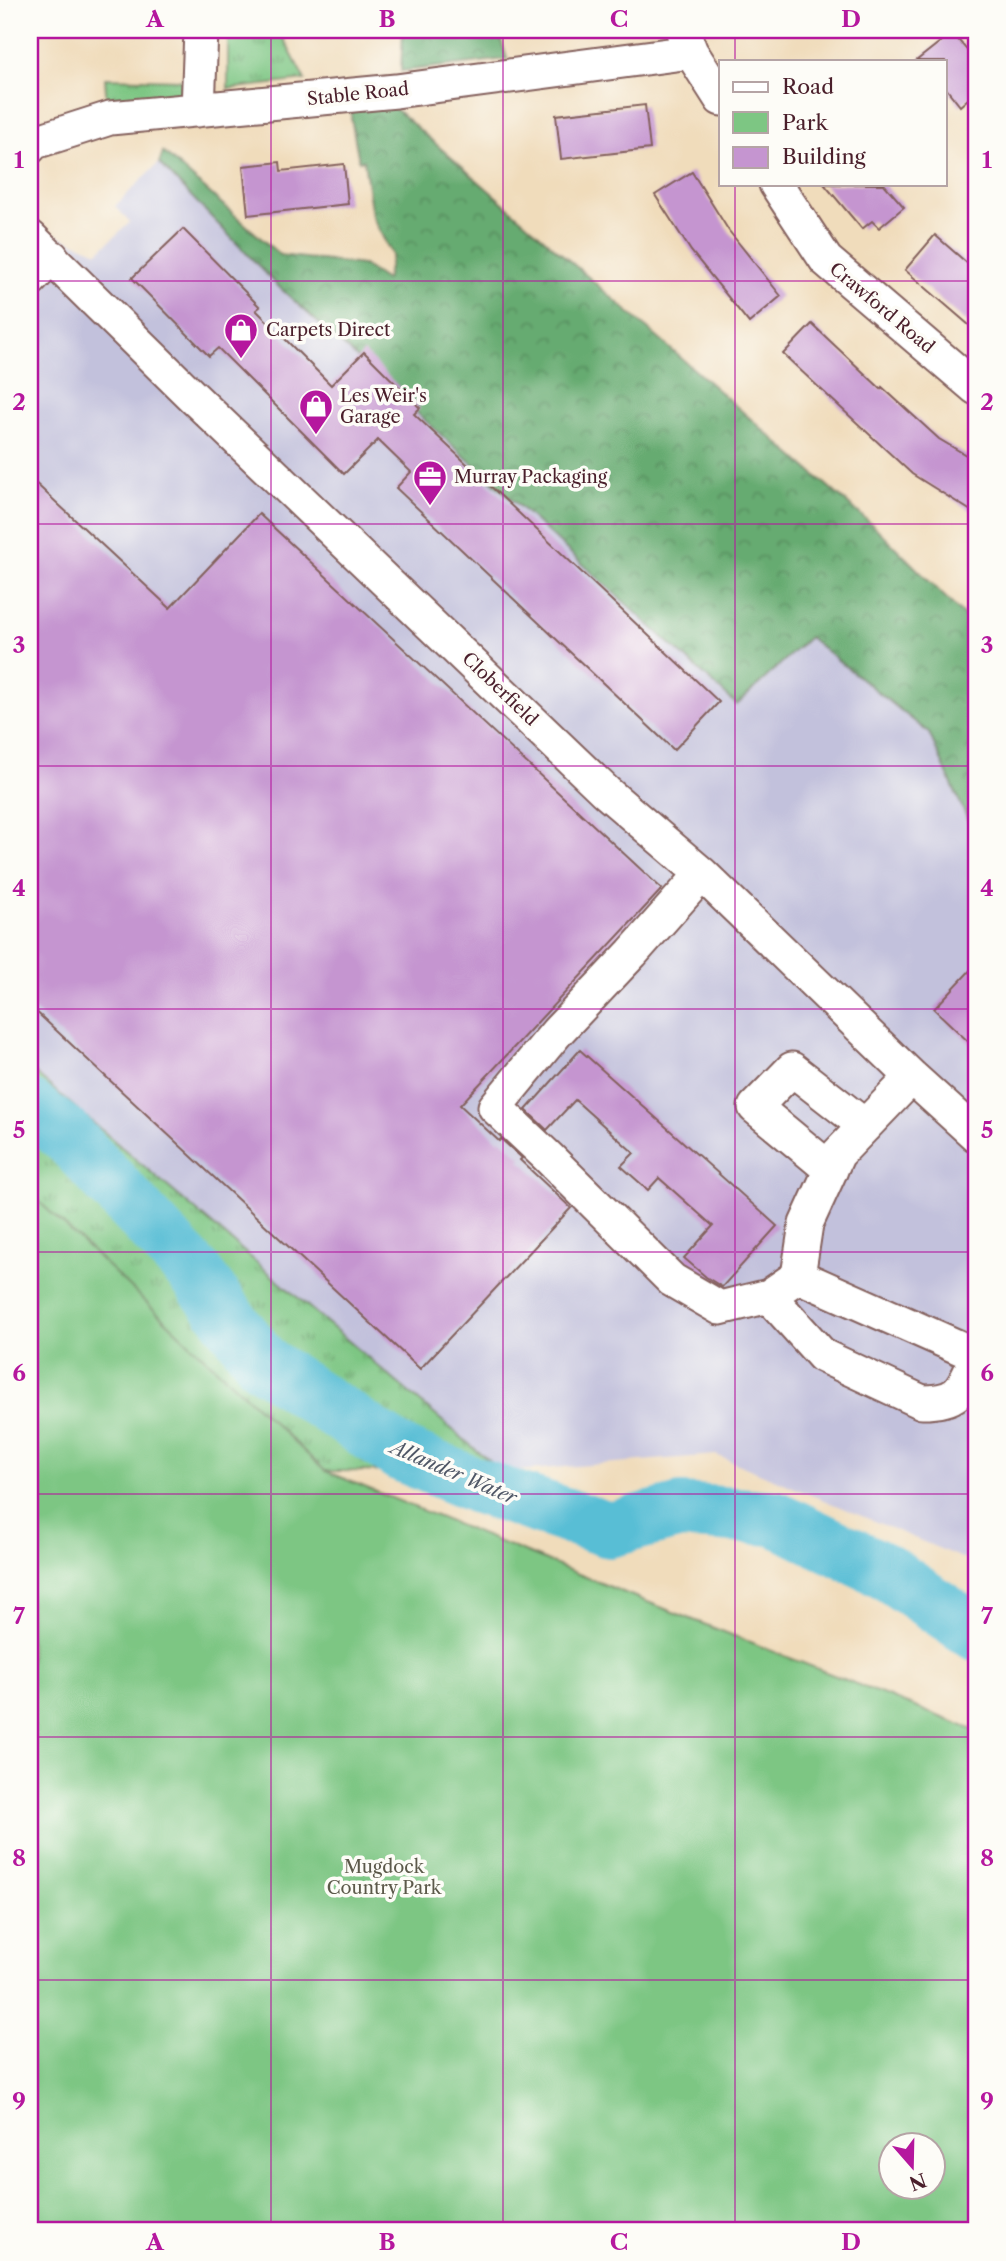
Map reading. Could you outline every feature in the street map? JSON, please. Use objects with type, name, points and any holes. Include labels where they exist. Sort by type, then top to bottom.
[{"type":"street","points":[[198,110],[201,30]]},
{"type":"street","points":[[686,41],[719,96]]},
{"type":"street","name":"Stable Road","points":[[30,146],[32,143],[110,118],[396,91],[686,41]]},
{"type":"street","name":"Crawford Road","points":[[777,186],[826,260],[976,388]]},
{"type":"street","name":"Cloberfield","points":[[37,258],[192,396],[586,773],[702,874],[912,1077],[976,1135]]},
{"type":"street","points":[[702,874],[557,1032],[495,1107],[672,1280],[720,1308],[769,1296],[798,1276],[806,1224],[838,1154],[912,1077]]},
{"type":"street","points":[[831,1170],[755,1107],[792,1069],[866,1126]]},
{"type":"street","points":[[769,1296],[823,1356],[922,1402],[938,1402],[962,1391],[976,1357],[798,1276]]},
{"type":"shaded area","points":[[159,163],[278,286],[737,704],[808,637],[929,733],[976,838],[976,1564],[716,1455],[502,1472],[30,1069],[30,224],[98,252],[130,222],[115,206]]},
{"type":"green space","points":[[228,30],[279,30],[305,80],[228,89]]},
{"type":"green space","points":[[403,30],[498,30],[507,59],[401,71]]},
{"type":"green space","points":[[105,78],[181,80],[183,94],[107,105]]},
{"type":"green space","points":[[391,105],[877,529],[976,628],[976,838],[929,733],[809,637],[737,705],[278,286],[159,163],[163,152],[280,255],[363,265],[386,280],[392,255],[372,216],[364,160],[359,161],[351,118],[352,110]]},
{"type":"green space","points":[[30,1069],[502,1472],[325,1471],[30,1194]]},
{"type":"green space","name":"Mugdock Country Park","points":[[30,1193],[325,1471],[976,1731],[976,2231],[30,2231]]},
{"type":"building","points":[[945,30],[950,30],[976,61],[976,92],[960,106],[946,88],[946,60],[917,60],[945,38]]},
{"type":"building","points":[[645,105],[650,149],[561,159],[556,115]]},
{"type":"building","points":[[280,162],[281,171],[344,164],[348,204],[248,215],[243,166]]},
{"type":"building","points":[[692,172],[729,231],[781,296],[749,323],[691,251],[655,195]]},
{"type":"building","points":[[826,186],[886,186],[904,207],[879,228],[872,221],[862,229]]},
{"type":"building","points":[[183,229],[260,307],[256,310],[331,385],[364,352],[420,408],[414,414],[719,702],[674,750],[396,488],[411,472],[378,440],[344,474],[218,348],[209,356],[132,278]]},
{"type":"building","points":[[935,235],[976,271],[976,331],[905,270]]},
{"type":"building","points":[[812,324],[939,439],[976,461],[976,514],[912,474],[783,354]]},
{"type":"building","points":[[30,478],[170,608],[259,514],[662,889],[460,1105],[522,1158],[520,1160],[571,1208],[420,1369],[30,1006]]},
{"type":"building","points":[[976,964],[976,1049],[934,1009]]},
{"type":"building","points":[[580,1050],[777,1226],[722,1287],[684,1258],[713,1226],[659,1178],[648,1190],[621,1166],[634,1153],[575,1100],[547,1130],[526,1110]]},
{"type":"waterway","name":"Allander Water","points":[[30,1108],[66,1135],[193,1271],[263,1363],[401,1454],[477,1486],[609,1530],[681,1511],[774,1518],[885,1571],[976,1633]]},
{"type":"place","name":"Carpets Direct","points":[[241,360]]},
{"type":"place","name":"Les Weir's Garage","points":[[316,436]]},
{"type":"place","name":"Murray Packaging","points":[[430,507]]}]
